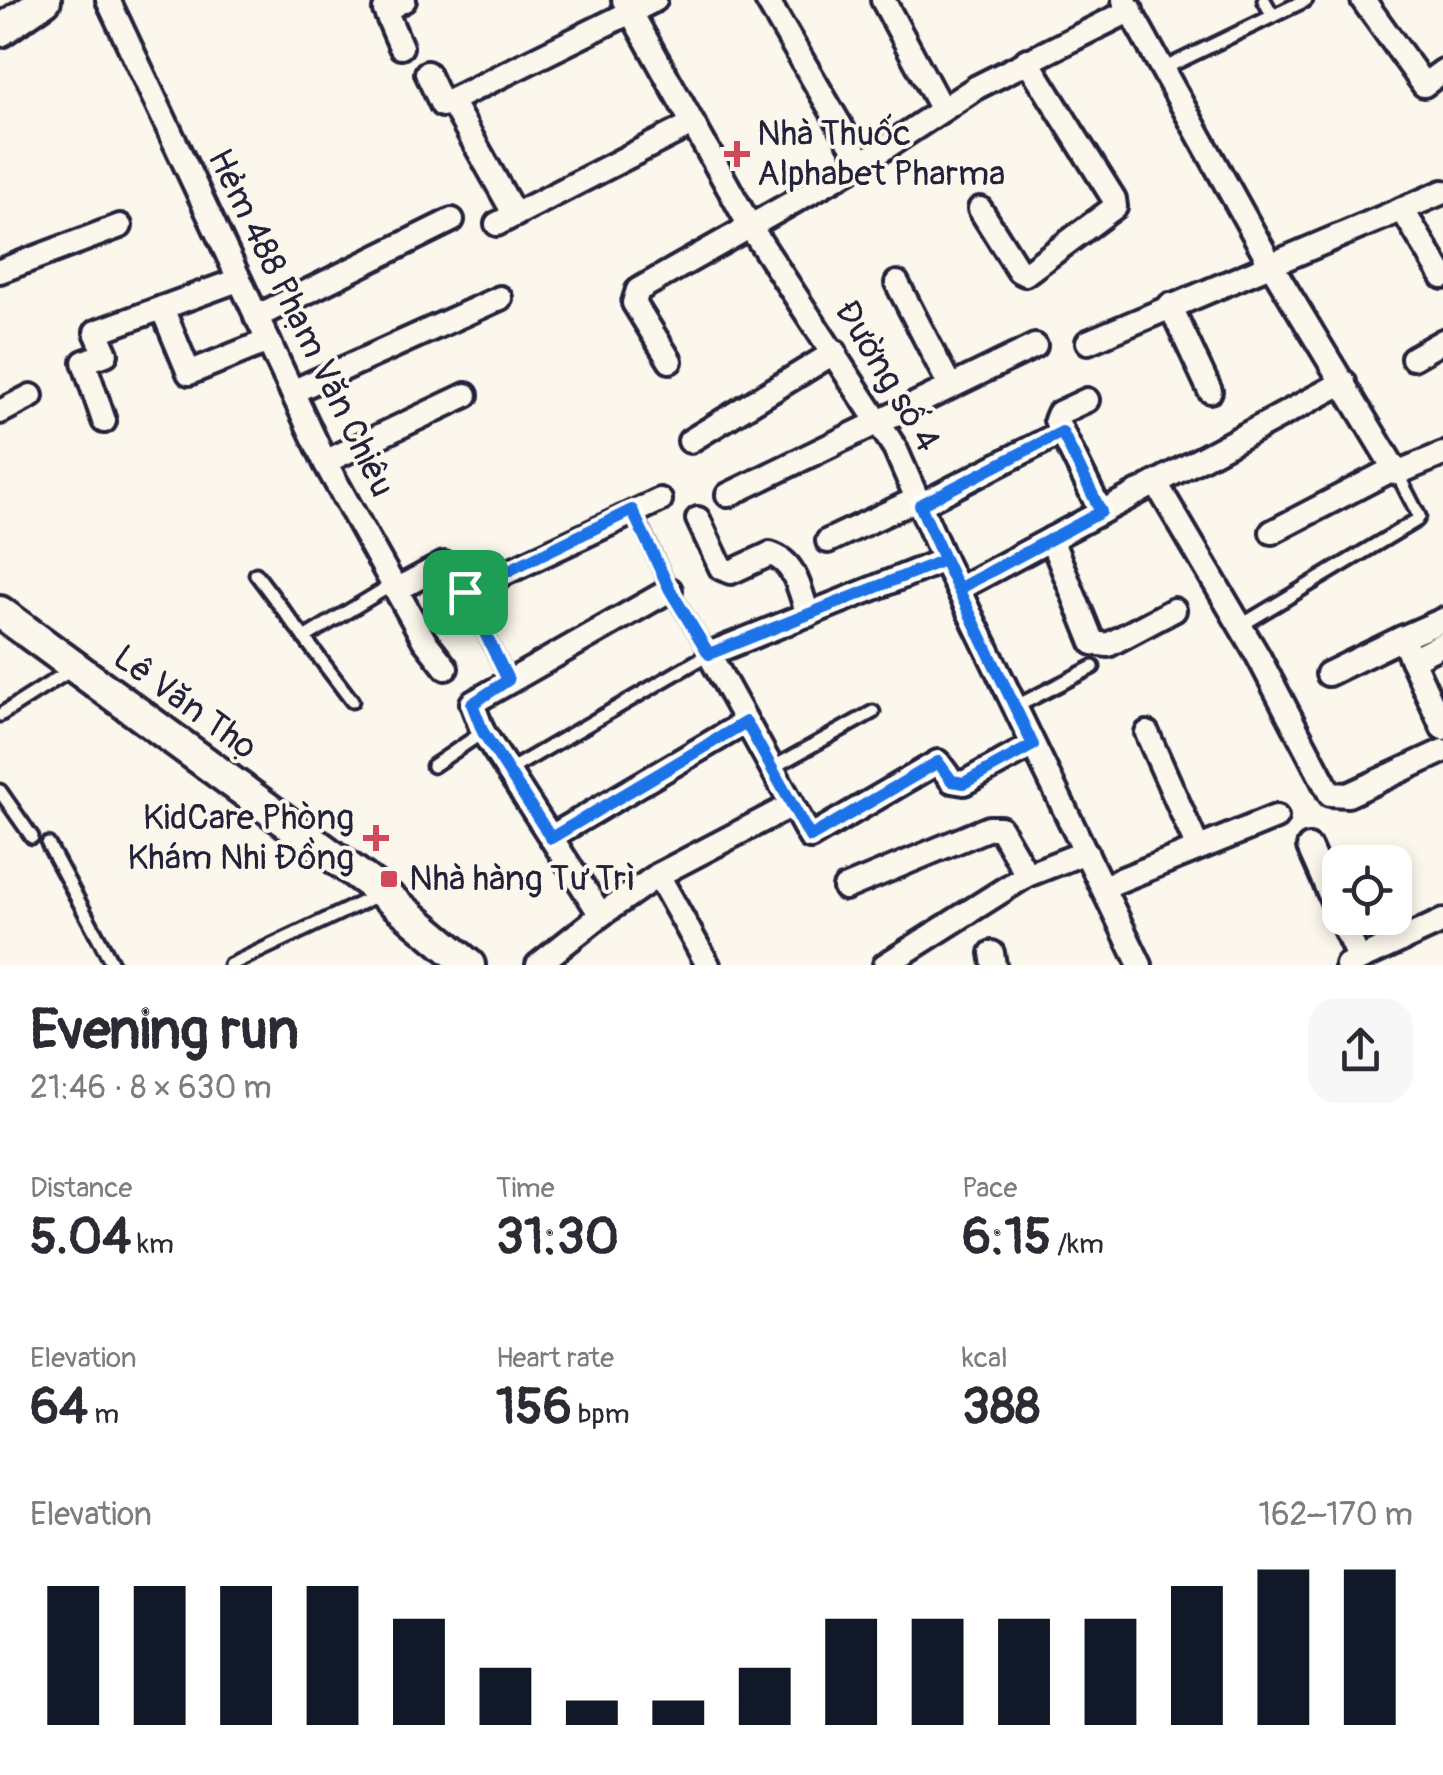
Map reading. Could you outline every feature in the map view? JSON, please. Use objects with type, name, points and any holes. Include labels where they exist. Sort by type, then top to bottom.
[{"type":"main road","points":[[0,31],[45,0]]},
{"type":"main road","name":"Lê Văn Thọ","points":[[0,612],[383,892],[469,965]]},
{"type":"street","name":"Hẻm 488 Phạm Văn Chiêu","points":[[108,0],[325,462],[394,587],[446,668]]},
{"type":"street","points":[[401,46],[385,10],[404,0]]},
{"type":"street","points":[[446,103],[627,6],[655,0]]},
{"type":"street","points":[[768,0],[862,163]]},
{"type":"street","points":[[883,0],[942,110]]},
{"type":"street","points":[[1363,0],[1424,85],[1443,71]]},
{"type":"street","points":[[670,361],[633,296],[862,163],[1026,60],[1127,5],[1270,264],[1396,470]]},
{"type":"street","name":"Đường số 4","points":[[627,6],[690,125],[751,228],[879,420],[1140,965]]},
{"type":"street","points":[[980,209],[1019,272],[1025,274],[1114,207],[1114,198],[1026,60]]},
{"type":"street","points":[[428,73],[506,220],[690,125]]},
{"type":"street","points":[[1088,342],[1443,192]]},
{"type":"street","points":[[1402,209],[1443,278]]},
{"type":"street","points":[[256,317],[452,220]]},
{"type":"street","points":[[0,271],[120,226]]},
{"type":"street","points":[[104,421],[84,362],[106,354],[96,332],[238,280]]},
{"type":"street","points":[[897,282],[950,386]]},
{"type":"street","points":[[292,392],[500,298]]},
{"type":"street","points":[[1170,305],[1210,390]]},
{"type":"street","points":[[162,308],[189,373],[268,342]]},
{"type":"street","points":[[1413,358],[1443,341]]},
{"type":"street","points":[[728,495],[1035,346]]},
{"type":"street","points":[[690,440],[836,352]]},
{"type":"street","points":[[958,589],[1344,382]]},
{"type":"street","points":[[325,462],[466,395]]},
{"type":"street","points":[[0,412],[32,396]]},
{"type":"street","points":[[1087,400],[1056,416],[1101,512]]},
{"type":"street","points":[[828,540],[918,502],[1062,432]]},
{"type":"street","points":[[1272,532],[1396,470],[1443,454]]},
{"type":"street","points":[[1156,482],[1240,626],[1330,794],[1348,795],[1443,750]]},
{"type":"street","points":[[394,587],[444,564],[452,566],[465,592],[660,500]]},
{"type":"street","points":[[698,519],[721,568],[731,572],[770,554],[791,566],[808,615]]},
{"type":"street","points":[[1051,539],[1093,643],[1108,645],[1174,610]]},
{"type":"street","points":[[944,560],[709,654],[810,837],[938,762],[952,781],[964,783],[1033,745]]},
{"type":"street","points":[[601,915],[483,732],[472,704],[670,590]]},
{"type":"street","points":[[1407,649],[1443,620]]},
{"type":"street","points":[[1328,674],[1407,649],[1443,644]]},
{"type":"street","points":[[1407,649],[1443,728]]},
{"type":"street","points":[[551,838],[746,722]]},
{"type":"street","points":[[1148,733],[1197,846]]},
{"type":"street","points":[[538,965],[658,875],[792,806]]},
{"type":"street","points":[[1102,887],[1276,817]]},
{"type":"street","points":[[845,888],[989,828],[1000,828],[1008,836],[1027,875]]},
{"type":"street","points":[[1309,847],[1322,876]]},
{"type":"street","points":[[886,965],[1027,875],[1086,852]]},
{"type":"street","points":[[658,875],[708,965]]},
{"type":"street","points":[[1345,935],[1353,962],[1399,954],[1443,921]]},
{"type":"lane","points":[[1264,0],[1273,16]]},
{"type":"lane","points":[[1163,69],[1306,0]]},
{"type":"lane","points":[[1240,626],[1417,520],[1419,516],[1396,470]]},
{"type":"lane","points":[[508,771],[709,654],[670,590],[632,510]]},
{"type":"lane","points":[[256,574],[352,700]]},
{"type":"lane","points":[[304,638],[394,587]]},
{"type":"lane","points":[[465,592],[508,680]]},
{"type":"lane","points":[[0,716],[74,668]]},
{"type":"lane","points":[[1015,707],[1093,668]]},
{"type":"lane","points":[[772,768],[873,712]]},
{"type":"lane","points":[[433,766],[483,732]]},
{"type":"lane","points":[[0,791],[32,837]]},
{"type":"lane","points":[[48,844],[113,965]]},
{"type":"lane","points":[[230,965],[383,892]]},
{"type":"place","name":"Nhà Thuốc Alphabet Pharma","points":[[737,154]]},
{"type":"place","name":"KidCare Phòng Khám Nhi Đồng","points":[[376,838]]},
{"type":"place","name":"Nhà hàng Tư Trì","points":[[389,879]]},
{"type":"route","points":[[465,592],[508,680],[472,704],[483,732],[551,838],[746,722],[810,837],[938,762],[952,781],[964,783],[1033,745],[944,560],[920,505],[1062,432],[1101,512],[958,589],[944,560],[709,654],[670,590],[632,510],[465,592]]}]
